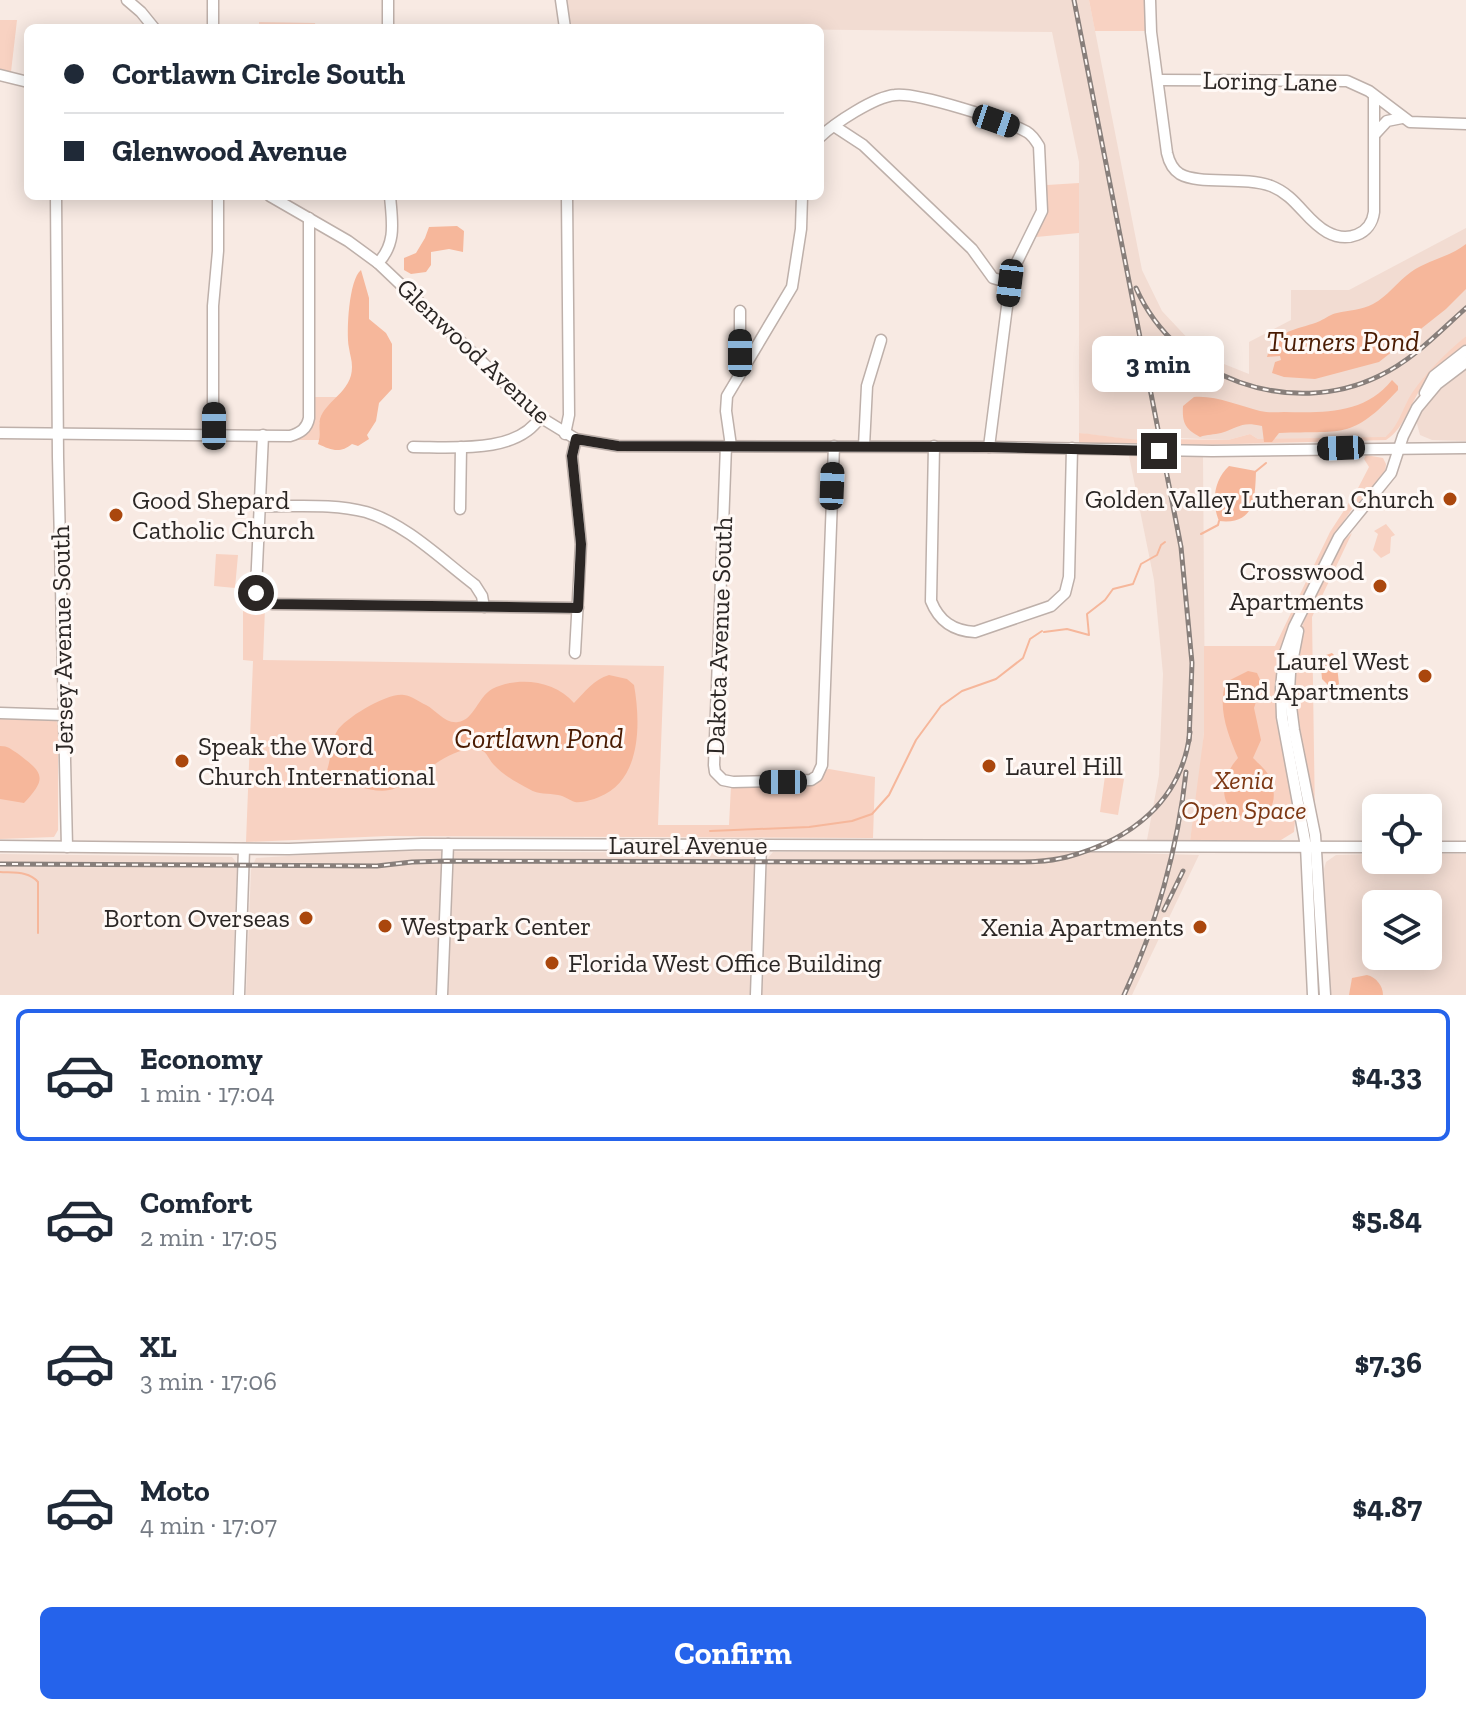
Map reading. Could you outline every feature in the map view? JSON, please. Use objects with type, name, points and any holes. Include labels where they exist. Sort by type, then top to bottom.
[{"type":"street","points":[[127,0],[150,24]]},
{"type":"street","points":[[213,0],[213,24]]},
{"type":"street","points":[[388,0],[388,24]]},
{"type":"street","points":[[561,0],[564,24]]},
{"type":"street","points":[[1150,0],[1151,32],[1167,153],[1175,170],[1187,177],[1266,184],[1288,195],[1329,233],[1354,237],[1366,231],[1374,218],[1374,96]]},
{"type":"street","points":[[0,75],[24,81]]},
{"type":"street","name":"Loring Lane","points":[[1158,80],[1341,81],[1358,84],[1402,118]]},
{"type":"street","points":[[824,134],[879,99],[899,94],[938,101],[1030,134],[1041,150],[1042,211],[1014,268],[1010,283],[989,447]]},
{"type":"street","points":[[1374,135],[1387,121],[1402,118],[1416,123],[1466,124]]},
{"type":"street","points":[[834,126],[863,145],[972,249],[993,278],[1010,283]]},
{"type":"street","name":"Jersey Avenue South","points":[[56,200],[67,847]]},
{"type":"street","points":[[213,434],[213,306],[218,251],[218,200]]},
{"type":"street","name":"Glenwood Avenue","points":[[277,200],[378,263],[540,417],[576,439],[618,446],[934,446],[1253,451],[1466,448]]},
{"type":"street","points":[[378,263],[391,242],[390,200]]},
{"type":"street","points":[[565,434],[569,415],[567,200]]},
{"type":"street","name":"Dakota Avenue South","points":[[802,200],[792,287],[732,385],[726,403],[729,446],[714,765],[719,776],[728,781],[811,780],[817,776],[822,765],[834,446]]},
{"type":"street","points":[[0,433],[290,436],[304,429],[309,418],[309,218]]},
{"type":"street","points":[[740,311],[740,353],[745,364]]},
{"type":"street","points":[[864,446],[867,386],[881,340]]},
{"type":"street","points":[[1325,995],[1311,846],[1289,691],[1298,630],[1314,587],[1346,527],[1391,473],[1408,424],[1434,376],[1466,351]]},
{"type":"street","points":[[1423,398],[1466,362]]},
{"type":"street","points":[[413,447],[461,447],[515,439],[533,428],[540,417]]},
{"type":"street","points":[[263,435],[256,588],[262,602],[578,608]]},
{"type":"street","points":[[575,653],[581,544],[572,456],[576,439]]},
{"type":"street","points":[[934,446],[931,601],[939,617],[965,632],[985,630],[1051,606],[1062,598],[1069,586],[1072,448]]},
{"type":"street","points":[[460,509],[461,447]]},
{"type":"street","points":[[260,506],[345,508],[384,519],[475,585],[484,607]]},
{"type":"street","points":[[0,713],[64,715]]},
{"type":"street","points":[[442,995],[448,844]]},
{"type":"street","name":"Laurel Avenue","points":[[0,846],[244,849],[448,844],[1362,847]]},
{"type":"street","points":[[756,995],[761,845]]},
{"type":"street","points":[[1311,846],[1313,995]]},
{"type":"street","points":[[1442,847],[1466,847]]},
{"type":"street","points":[[239,995],[244,849]]},
{"type":"shaded area","points":[[565,0],[1089,0],[1142,270],[1162,311],[1193,344],[1224,364],[1249,374],[1249,342],[1291,320],[1291,290],[1349,290],[1466,228],[1466,336],[1424,377],[1392,433],[1383,438],[1258,439],[1250,434],[1228,440],[1181,438],[1142,441],[1079,433],[1079,162],[1052,32],[824,30],[824,24],[569,24]]},
{"type":"shaded area","points":[[1466,365],[1466,441],[1432,440],[1420,435],[1416,420],[1421,409],[1432,394]]},
{"type":"shaded area","points":[[1129,456],[1160,456],[1162,464],[1166,462],[1165,456],[1203,457],[1205,720],[1190,841],[1147,840],[1159,775],[1163,674],[1154,580]]},
{"type":"shaded area","points":[[368,851],[751,853],[755,863],[750,995],[246,995],[251,870],[256,858]]},
{"type":"shaded area","points":[[773,852],[1199,855],[1132,995],[762,995],[767,859]]},
{"type":"shaded area","points":[[0,854],[232,857],[237,869],[232,995],[0,995]]},
{"type":"shaded area","points":[[1362,854],[1362,874],[1442,874],[1442,854],[1466,854],[1466,995],[1328,995],[1326,862],[1336,855]]},
{"type":"green space","points":[[1089,0],[1146,0],[1147,31],[1095,31]]},
{"type":"green space","points":[[0,20],[17,20],[11,72],[0,69]]},
{"type":"green space","points":[[259,22],[315,24],[259,24]]},
{"type":"green space","points":[[1079,183],[1079,233],[1036,237],[1047,211],[1047,185]]},
{"type":"green space","points":[[1466,336],[1466,349],[1426,382],[1399,428],[1386,440],[1163,446],[1162,439],[1228,440],[1250,434],[1258,439],[1385,437],[1424,377]]},
{"type":"green space","points":[[312,397],[339,397],[319,423],[319,440],[291,440],[309,430]]},
{"type":"green space","points":[[1079,433],[1157,440],[1158,446],[1079,443]]},
{"type":"green space","name":"Xenia Open Space","points":[[1366,455],[1383,458],[1385,474],[1352,509],[1335,534],[1283,652],[1294,832],[1281,840],[1190,841],[1204,733],[1204,646],[1275,646],[1330,532],[1369,467],[1364,459]]},
{"type":"green space","points":[[1386,524],[1395,535],[1391,537],[1390,553],[1381,558],[1373,550],[1378,534],[1374,531]]},
{"type":"green space","name":"Xenia Open Space","points":[[1352,533],[1312,617],[1315,819],[1292,696],[1305,619],[1341,543]]},
{"type":"green space","points":[[216,554],[238,555],[235,588],[214,586]]},
{"type":"green space","points":[[243,590],[252,590],[255,601],[265,608],[263,660],[664,666],[658,825],[729,825],[731,786],[808,785],[818,781],[829,769],[875,777],[873,838],[388,836],[246,842],[253,661],[243,660]]},
{"type":"green space","points":[[0,717],[54,718],[58,723],[58,830],[54,837],[0,839]]},
{"type":"green space","points":[[1105,776],[1124,779],[1118,815],[1100,812]]},
{"type":"water","points":[[457,226],[464,231],[463,252],[449,249],[431,252],[431,265],[426,272],[411,274],[404,270],[404,258],[416,253],[429,227]]},
{"type":"water","name":"Turners Pond","points":[[1466,244],[1466,289],[1446,309],[1379,362],[1315,379],[1272,373],[1275,362],[1281,360],[1280,356],[1267,357],[1270,348],[1281,336],[1335,314],[1373,304],[1411,272]]},
{"type":"water","points":[[361,270],[369,298],[369,319],[386,333],[392,344],[392,389],[379,403],[376,421],[367,435],[369,439],[358,446],[352,444],[335,450],[318,444],[319,422],[323,412],[351,376],[349,306]]},
{"type":"water","points":[[1392,380],[1398,390],[1368,418],[1344,430],[1279,433],[1272,442],[1264,442],[1262,426],[1249,424],[1200,437],[1188,428],[1183,417],[1183,406],[1194,397],[1219,399],[1266,412],[1343,409],[1369,399]]},
{"type":"water","points":[[1229,466],[1256,471],[1255,491],[1251,508],[1240,519],[1219,521],[1215,492]]},
{"type":"water","points":[[1332,653],[1336,657],[1339,684],[1332,689],[1322,679],[1320,657]]},
{"type":"water","points":[[1248,671],[1257,673],[1262,684],[1254,708],[1261,740],[1253,758],[1268,774],[1274,794],[1266,813],[1239,820],[1224,793],[1228,774],[1238,758],[1227,730],[1223,701],[1226,682]]},
{"type":"water","name":"Cortlawn Pond","points":[[609,675],[627,679],[634,685],[637,733],[635,750],[623,778],[613,789],[599,797],[575,802],[533,791],[505,775],[485,753],[477,749],[454,753],[406,783],[388,790],[330,783],[325,776],[337,731],[357,713],[388,698],[397,695],[410,697],[445,719],[458,722],[468,717],[487,693],[502,685],[535,682],[557,689],[574,703],[594,683]]},
{"type":"water","points":[[0,746],[17,753],[37,770],[37,787],[24,803],[0,799]]},
{"type":"water","points":[[1367,975],[1378,982],[1383,995],[1349,995],[1352,978]]},
{"type":"waterway","points":[[1255,472],[1266,463]]},
{"type":"waterway","points":[[1201,534],[1218,525],[1219,521]]},
{"type":"waterway","points":[[1044,632],[1067,629],[1089,635],[1087,614],[1113,589],[1133,584],[1141,564],[1157,555],[1165,542]]},
{"type":"waterway","points":[[710,831],[809,827],[852,821],[872,814],[889,795],[916,740],[941,706],[962,691],[996,679],[1023,658],[1030,639],[1042,631]]},
{"type":"waterway","points":[[0,872],[26,874],[38,882],[38,933]]},
{"type":"railway","points":[[1074,0],[1181,547],[1192,663],[1189,741]]},
{"type":"railway","points":[[1136,288],[1154,320],[1178,346],[1207,367],[1240,382],[1274,391],[1310,393],[1345,388],[1379,376],[1414,354],[1466,308]]},
{"type":"railway","points":[[0,864],[377,866],[447,861],[1049,860],[1090,850],[1112,840],[1150,814],[1176,778],[1190,732]]},
{"type":"railway","points":[[1124,995],[1164,886],[1186,772]]},
{"type":"railway","points":[[1164,910],[1183,871]]},
{"type":"place","name":"Golden Valley Lutheran Church","points":[[1450,499]]},
{"type":"place","name":"Good Shepard Catholic Church","points":[[116,515]]},
{"type":"place","name":"Crosswood Apartments","points":[[1380,586]]},
{"type":"place","name":"Laurel West End Apartments","points":[[1425,676]]},
{"type":"place","name":"Speak the Word Church International","points":[[182,761]]},
{"type":"place","name":"Laurel Hill","points":[[989,766]]},
{"type":"place","name":"Borton Overseas","points":[[306,918]]},
{"type":"place","name":"Westpark Center","points":[[385,926]]},
{"type":"place","name":"Xenia Apartments","points":[[1200,927]]},
{"type":"place","name":"Florida West Office Building","points":[[552,963]]},
{"type":"route","points":[[256,593],[262,602],[272,604],[578,608],[581,544],[572,456],[576,439],[618,446],[658,447],[989,447],[1159,451]]}]
